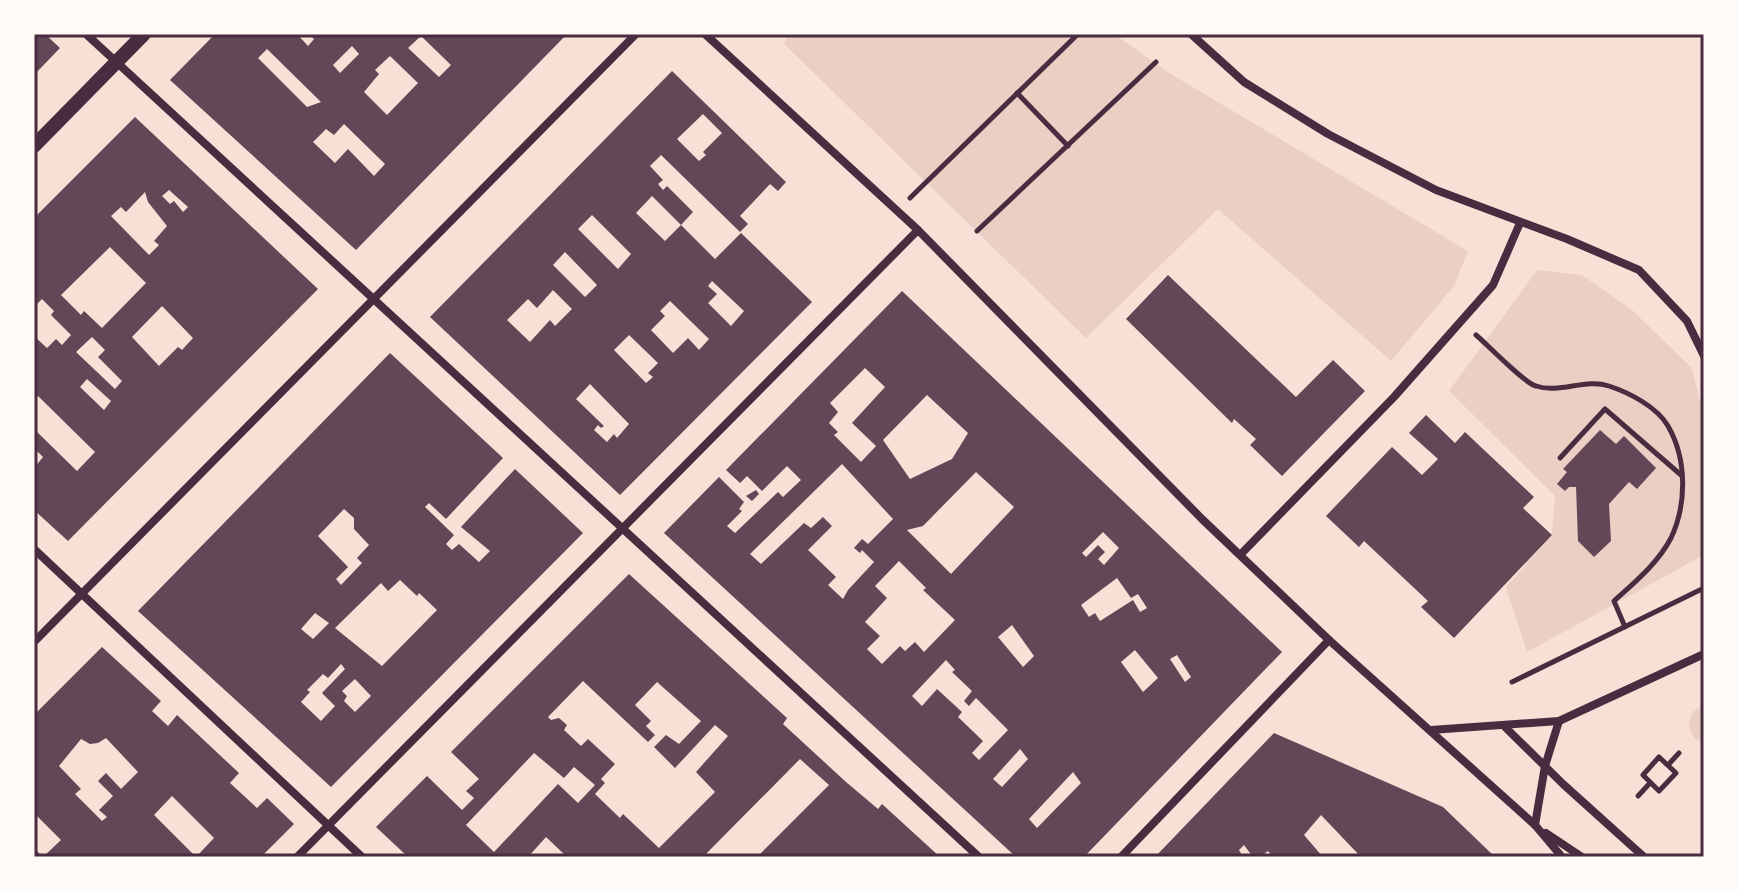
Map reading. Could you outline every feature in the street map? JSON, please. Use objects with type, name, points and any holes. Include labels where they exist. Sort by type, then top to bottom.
[{"type":"street","points":[[86,34],[979,857]]},
{"type":"street","points":[[34,146],[144,34]]},
{"type":"street","points":[[34,642],[636,34]]},
{"type":"street","points":[[705,34],[918,230],[1202,519],[1329,640],[1535,825],[1562,857]]},
{"type":"street","points":[[1191,34],[1244,82],[1328,134],[1436,190],[1567,239],[1639,270],[1687,321],[1704,356]]},
{"type":"street","points":[[1241,554],[1394,397],[1461,323],[1493,285],[1520,223]]},
{"type":"street","points":[[297,857],[918,230]]},
{"type":"street","points":[[34,549],[362,857]]},
{"type":"street","points":[[1121,857],[1329,640]]},
{"type":"street","points":[[1431,730],[1559,721],[1704,654]]},
{"type":"street","points":[[1535,825],[1545,766],[1559,721]]},
{"type":"street","points":[[1505,727],[1644,857]]},
{"type":"street","points":[[1535,825],[1582,857]]},
{"type":"path","points":[[925,182],[1078,34]]},
{"type":"path","points":[[977,231],[1156,62]]},
{"type":"path","points":[[1017,93],[1068,146]]},
{"type":"path","points":[[1461,323],[1534,386],[1557,389],[1586,384],[1606,385],[1642,401],[1667,424],[1679,454],[1681,511],[1670,540],[1649,570],[1614,601],[1625,627]]},
{"type":"path","points":[[1560,458],[1605,409],[1682,475]]},
{"type":"path","points":[[1512,682],[1704,588]]},
{"type":"path","points":[[1668,765],[1679,753]]},
{"type":"path","points":[[1659,757],[1668,765],[1676,773],[1659,791],[1643,775],[1659,757]]},
{"type":"path","points":[[1638,796],[1650,783]]},
{"type":"shaded area","points":[[789,34],[1114,34],[1171,74],[1468,251],[1454,286],[1391,361],[1218,209],[1086,338],[784,44]]},
{"type":"shaded area","points":[[1537,270],[1582,275],[1632,310],[1692,368],[1704,418],[1704,555],[1527,652],[1506,587],[1552,535],[1555,496],[1449,391]]},
{"type":"shaded area","points":[[1704,706],[1704,743],[1695,739],[1689,728],[1692,714]]},
{"type":"building","points":[[34,34],[45,34],[60,48],[34,75]]},
{"type":"building","points":[[215,34],[297,34],[308,46],[314,39],[309,34],[567,34],[356,250],[170,80]],"holes":[[[421,36],[451,65],[439,77],[408,48]],[[352,46],[359,54],[340,73],[333,65]],[[267,49],[321,102],[307,107],[258,58]],[[390,56],[418,83],[387,115],[364,92],[379,74],[375,70]],[[344,124],[385,164],[374,176],[348,149],[335,163],[313,142],[326,129],[334,135]]]},
{"type":"building","points":[[672,71],[786,182],[778,191],[770,184],[740,216],[748,224],[740,232],[661,155],[650,166],[663,180],[658,184],[663,190],[667,186],[693,212],[681,225],[715,259],[741,233],[812,302],[620,495],[430,317]],"holes":[[[703,114],[722,133],[703,152],[706,155],[699,161],[677,139]],[[652,196],[681,225],[665,241],[636,213]],[[592,215],[631,254],[618,269],[578,229]],[[565,252],[597,285],[585,297],[553,265]],[[712,281],[744,311],[731,326],[708,303],[717,294],[708,286]],[[553,290],[572,309],[555,326],[550,320],[530,342],[507,320],[528,299],[537,308]],[[670,301],[709,339],[699,350],[688,338],[673,353],[651,330],[665,316],[660,311]],[[629,335],[658,363],[648,373],[653,377],[646,383],[614,350]],[[590,384],[629,424],[617,438],[614,434],[607,442],[594,430],[598,425],[601,428],[604,426],[576,399]]]},
{"type":"building","points":[[135,117],[318,289],[68,541],[34,510],[34,468],[43,457],[34,448],[34,429],[77,471],[95,452],[38,396],[34,400],[34,336],[47,348],[56,339],[62,345],[71,335],[51,315],[54,311],[42,299],[34,307],[34,218]],"holes":[[[169,190],[188,207],[183,212],[174,201],[170,204],[162,196]],[[145,192],[148,202],[167,226],[154,241],[159,245],[149,255],[111,216],[121,207],[126,212]],[[110,247],[146,283],[102,328],[84,311],[81,315],[61,295]],[[162,306],[193,338],[182,350],[178,347],[159,366],[132,337]],[[92,337],[105,350],[98,357],[122,381],[115,389],[76,352]],[[87,379],[111,401],[104,410],[80,387]]]},
{"type":"building","points":[[1168,275],[1296,397],[1333,360],[1365,391],[1282,476],[1250,445],[1256,439],[1234,419],[1232,423],[1126,319]]},
{"type":"building","points":[[902,291],[1282,652],[1084,857],[1016,857],[664,533],[719,477],[744,502],[739,509],[742,511],[727,526],[735,533],[778,492],[783,497],[801,480],[787,466],[762,491],[747,476],[740,483],[726,470]],"holes":[[[865,368],[885,387],[852,423],[876,446],[861,462],[834,435],[838,432],[829,423],[838,412],[830,403]],[[927,395],[968,433],[952,459],[910,479],[883,440]],[[842,464],[893,519],[868,544],[862,539],[854,548],[860,553],[862,550],[874,562],[843,599],[828,585],[836,577],[808,550],[832,526],[823,517],[811,528],[804,523],[761,564],[750,554]],[[976,472],[1014,507],[951,574],[907,530],[923,526]],[[1103,532],[1119,548],[1104,565],[1098,559],[1105,552],[1098,545],[1086,557],[1082,553]],[[899,561],[926,588],[923,590],[955,620],[924,652],[915,642],[905,651],[900,646],[882,664],[867,649],[880,636],[865,622],[887,598],[875,586]],[[1117,578],[1131,598],[1138,594],[1147,608],[1140,612],[1133,600],[1100,621],[1095,613],[1089,617],[1081,605]],[[1012,625],[1034,656],[1023,667],[998,637]],[[1135,650],[1158,678],[1143,692],[1121,662]],[[1177,655],[1191,677],[1185,682],[1170,659]],[[946,660],[955,670],[952,672],[972,691],[964,701],[969,706],[976,698],[1008,730],[979,760],[972,753],[983,741],[958,717],[962,712],[937,689],[922,706],[912,696]],[[1020,749],[1028,759],[1002,787],[993,779]],[[1073,772],[1081,783],[1037,828],[1029,819]]]},
{"type":"building","points":[[390,353],[503,458],[446,519],[429,503],[425,507],[454,535],[446,544],[452,550],[459,544],[479,562],[490,551],[461,527],[515,469],[583,533],[331,787],[138,611]],"holes":[[[344,509],[354,518],[354,529],[369,545],[357,558],[362,563],[341,585],[336,579],[348,567],[318,536]],[[400,580],[437,610],[382,666],[335,628],[381,583],[388,591]],[[315,613],[329,623],[313,639],[301,629]],[[341,664],[345,669],[322,693],[335,706],[321,721],[301,702],[310,692],[307,690],[323,674],[328,678]],[[355,679],[371,696],[355,712],[344,701],[347,696],[342,691]]]},
{"type":"building","points":[[1426,415],[1455,443],[1465,432],[1534,497],[1523,508],[1552,535],[1454,638],[1421,607],[1428,601],[1364,541],[1359,547],[1326,516],[1392,447],[1422,475],[1438,459],[1409,433]]},
{"type":"building","points":[[1600,430],[1616,444],[1624,436],[1656,468],[1637,489],[1629,482],[1609,504],[1611,541],[1594,557],[1578,541],[1576,487],[1565,491],[1557,484],[1567,472],[1563,469]]},
{"type":"building","points":[[756,490],[759,494],[752,501],[746,496]]},
{"type":"building","points":[[629,574],[787,718],[783,724],[846,782],[878,809],[882,804],[940,857],[757,857],[829,785],[800,759],[703,857],[567,857],[546,837],[528,857],[408,857],[376,827],[427,776],[462,810],[474,798],[466,791],[479,779],[451,752]],"holes":[[[583,681],[648,742],[655,735],[646,726],[651,721],[635,705],[657,682],[701,721],[679,744],[666,735],[654,747],[675,768],[715,725],[728,736],[696,772],[715,792],[659,848],[623,814],[620,818],[595,794],[605,783],[601,779],[615,764],[588,739],[581,746],[564,730],[567,725],[559,718],[551,720],[548,717]],[[534,753],[564,778],[574,767],[595,785],[578,803],[558,784],[494,852],[466,825]]]},
{"type":"building","points":[[102,647],[161,701],[152,711],[168,726],[177,715],[239,773],[230,783],[257,808],[267,798],[294,824],[261,857],[43,857],[61,840],[34,813],[34,715]],"holes":[[[106,738],[138,772],[121,789],[106,773],[98,781],[113,796],[99,810],[107,817],[102,821],[75,794],[81,789],[59,766],[81,739],[90,744]],[[172,796],[214,838],[196,857],[154,815]]]},
{"type":"building","points":[[1274,733],[1443,807],[1495,857],[1361,857],[1321,815],[1304,835],[1323,857],[1273,857],[1268,851],[1260,857],[1253,857],[1244,845],[1239,850],[1243,857],[1155,857]]},
{"type":"building","points":[[34,848],[43,857],[34,857]]}]
